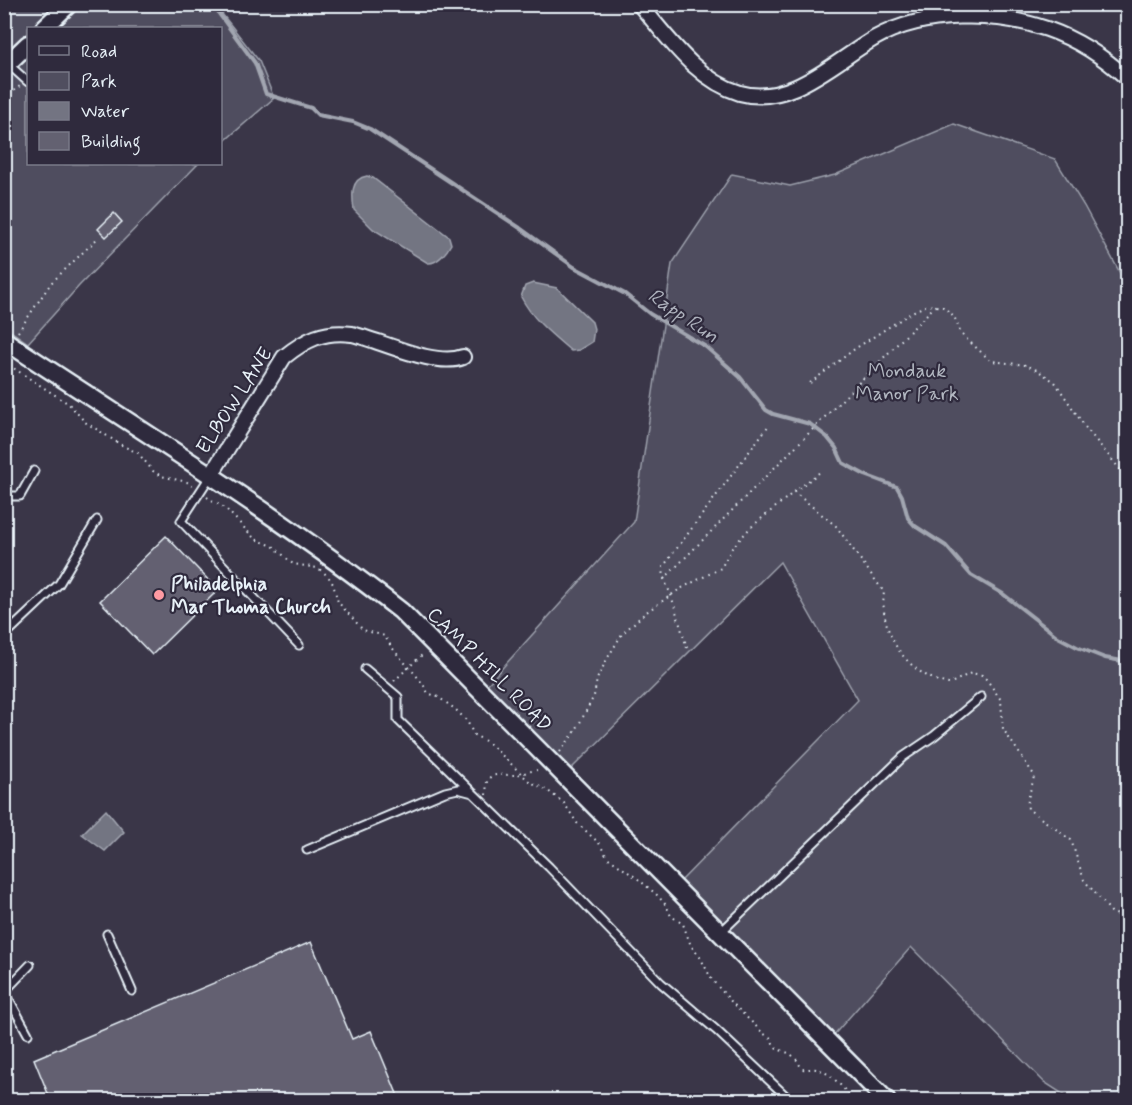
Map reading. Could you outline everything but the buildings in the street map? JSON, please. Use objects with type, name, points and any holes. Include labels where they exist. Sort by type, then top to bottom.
[{"type":"street","points":[[45,27],[69,4]]},
{"type":"street","points":[[639,4],[701,73],[726,88],[753,96],[785,91],[819,74],[876,38],[906,25],[987,11],[1062,35],[1090,50],[1128,79]]},
{"type":"street","points":[[6,65],[27,45]]},
{"type":"street","name":"ELBOW LANE","points":[[211,475],[275,368],[295,348],[317,335],[339,332],[429,358],[454,360],[463,357]]},
{"type":"street","name":"CAMP HILL ROAD","points":[[7,342],[211,475],[346,568],[401,611],[886,1101]]},
{"type":"lane","points":[[6,65],[27,80]]},
{"type":"lane","points":[[4,496],[20,496],[34,471]]},
{"type":"lane","points":[[211,475],[181,521],[299,645]]},
{"type":"lane","points":[[4,636],[59,584],[97,520]]},
{"type":"lane","points":[[365,669],[398,697],[398,720],[483,801],[661,983],[716,1030],[790,1101]]},
{"type":"lane","points":[[720,933],[903,757],[934,736],[981,697]]},
{"type":"lane","points":[[307,850],[445,792],[458,789],[473,793]]},
{"type":"lane","points":[[107,934],[132,991]]},
{"type":"lane","points":[[28,1034],[5,992],[30,965]]},
{"type":"path","points":[[4,98],[27,82]]},
{"type":"path","points":[[7,342],[51,283],[99,237]]},
{"type":"path","points":[[810,383],[856,348],[914,311],[927,304],[943,307],[954,316],[961,334],[992,361],[1026,365],[1055,382],[1085,427],[1128,479]]},
{"type":"path","points":[[664,579],[936,305]]},
{"type":"path","points":[[4,362],[69,404],[85,422],[138,453],[153,471],[161,476],[187,482],[226,509],[255,539],[273,546],[292,564],[318,568],[328,576],[338,602],[363,630],[385,636],[391,649],[422,682],[428,693],[455,709],[468,721],[474,735],[489,743],[537,787],[548,790],[564,803],[577,823],[599,843],[607,857],[638,879],[666,905],[671,916],[683,924],[691,946],[700,957],[712,980],[750,1021],[771,1038],[773,1045],[778,1050],[794,1057],[802,1068],[817,1069],[829,1076],[846,1090],[853,1101]]},
{"type":"path","points":[[687,648],[664,579],[663,567],[769,425]]},
{"type":"path","points":[[483,801],[488,793],[487,781],[491,776],[514,775],[542,769],[561,752],[575,732],[594,696],[597,679],[622,634],[645,613],[671,595],[721,568],[732,548],[750,528],[820,472]]},
{"type":"path","points":[[794,492],[836,526],[884,592],[885,613],[891,638],[914,669],[927,678],[949,684],[971,673],[982,675],[987,680],[1001,700],[1003,729],[1034,775],[1026,800],[1028,809],[1071,840],[1084,880],[1112,913],[1128,918]]},
{"type":"path","points":[[387,688],[434,644]]},
{"type":"green space","points":[[5,5],[215,5],[259,61],[274,98],[222,143],[222,27],[27,27],[27,165],[197,165],[79,286],[28,343],[5,327]]},
{"type":"green space","name":"Mondauk Manor Park","points":[[954,124],[1055,159],[1084,206],[1127,286],[1127,1100],[1072,1100],[1044,1082],[911,947],[832,1037],[679,883],[858,700],[780,562],[569,771],[486,686],[634,522],[672,264],[732,174],[790,186],[835,175]]},
{"type":"water","points":[[367,176],[373,178],[449,237],[451,244],[441,257],[435,262],[428,263],[373,229],[354,210],[353,189],[361,178]]},
{"type":"water","points":[[533,283],[557,288],[592,322],[594,329],[592,342],[579,350],[571,351],[543,326],[521,297],[525,286]]},
{"type":"water","points":[[106,810],[124,832],[105,851],[82,834]]},
{"type":"waterway","name":"Rapp Run","points":[[212,4],[255,63],[266,94],[311,108],[318,115],[353,122],[370,129],[520,228],[574,267],[625,294],[650,314],[706,347],[740,377],[766,410],[810,424],[827,437],[836,448],[843,463],[865,475],[897,487],[908,518],[915,526],[946,546],[971,575],[1003,594],[1058,637],[1105,658],[1128,662]]},
{"type":"place","name":"Philadelphia Mar Thoma Church","points":[[159,595]]}]
